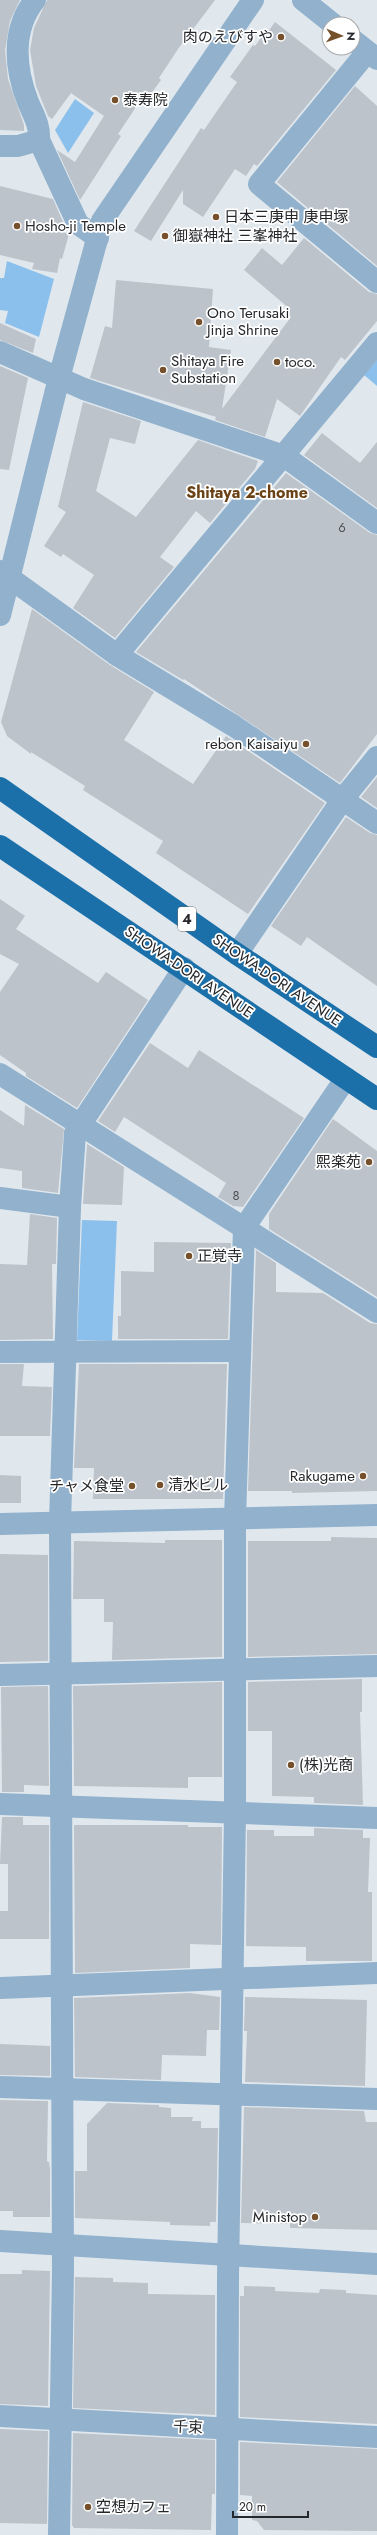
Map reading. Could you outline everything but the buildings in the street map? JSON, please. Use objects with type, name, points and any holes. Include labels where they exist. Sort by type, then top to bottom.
[{"type":"highway","name":"SHOWA-DORI AVENUE","points":[[0,788],[237,954],[377,1047]]},
{"type":"highway","name":"SHOWA-DORI AVENUE","points":[[0,846],[184,968],[377,1099]]},
{"type":"street","points":[[35,0],[27,10],[19,30],[18,51],[20,78],[40,128],[39,140],[78,224],[98,238]]},
{"type":"street","points":[[0,615],[5,575],[102,221],[253,0]]},
{"type":"street","points":[[303,0],[323,16]]},
{"type":"street","points":[[366,50],[259,184],[377,282]]},
{"type":"street","points":[[0,146],[18,146],[39,140]]},
{"type":"street","points":[[117,655],[377,343]]},
{"type":"street","points":[[0,352],[59,378],[284,456],[377,523]]},
{"type":"street","points":[[5,575],[117,655],[234,726],[377,823]]},
{"type":"street","points":[[237,954],[342,800],[377,757]]},
{"type":"street","points":[[59,2535],[63,2245],[62,1675],[60,1522],[70,1207],[75,1133],[82,1126],[184,968]]},
{"type":"street","points":[[0,1074],[377,1312]]},
{"type":"street","points":[[227,2535],[228,2254],[234,1977],[236,1669],[235,1520],[244,1228],[346,1078]]},
{"type":"street","points":[[0,1198],[70,1207]]},
{"type":"street","points":[[0,1352],[240,1351]]},
{"type":"street","points":[[0,1524],[235,1520],[377,1515]]},
{"type":"street","points":[[0,1675],[62,1675],[377,1666]]},
{"type":"street","points":[[0,1804],[377,1818]]},
{"type":"street","points":[[0,1988],[158,1982],[234,1977],[377,1973]]},
{"type":"street","points":[[0,2087],[377,2099]]},
{"type":"street","points":[[0,2241],[377,2264]]},
{"type":"street","name":"千束","points":[[0,2416],[61,2421],[377,2437]]},
{"type":"shaded area","points":[[75,99],[94,113],[68,153],[55,130]]},
{"type":"shaded area","points":[[7,261],[54,279],[39,337],[5,323],[8,311],[0,310],[0,278],[4,278]]},
{"type":"shaded area","points":[[377,360],[377,386],[364,375]]},
{"type":"shaded area","points":[[82,1220],[117,1221],[112,1341],[77,1340]]},
{"type":"place","name":"肉のえびすや","points":[[281,37]]},
{"type":"place","name":"泰寿院","points":[[115,100]]},
{"type":"place","name":"日本三庚申 庚申塚","points":[[216,217]]},
{"type":"place","name":"Hosho-ji Temple","points":[[17,226]]},
{"type":"place","name":"御嶽神社 三峯神社","points":[[165,236]]},
{"type":"place","name":"Ono Terusaki Jinja Shrine","points":[[199,322]]},
{"type":"place","name":"toco.","points":[[277,362]]},
{"type":"place","name":"Shitaya Fire Substation","points":[[163,370]]},
{"type":"place","name":"rebon Kaisaiyu","points":[[306,744]]},
{"type":"place","name":"熙楽苑","points":[[369,1162]]},
{"type":"place","name":"正覚寺","points":[[189,1256]]},
{"type":"place","name":"Rakugame","points":[[363,1476]]},
{"type":"place","name":"清水ビル","points":[[160,1485]]},
{"type":"place","name":"チャメ食堂","points":[[132,1486]]},
{"type":"place","name":"(株)光商","points":[[291,1765]]},
{"type":"place","name":"Ministop","points":[[315,2217]]},
{"type":"place","name":"空想カフェ","points":[[88,2507]]},
{"type":"district","name":"Shitaya 2-chome","points":[[247,492]]}]
